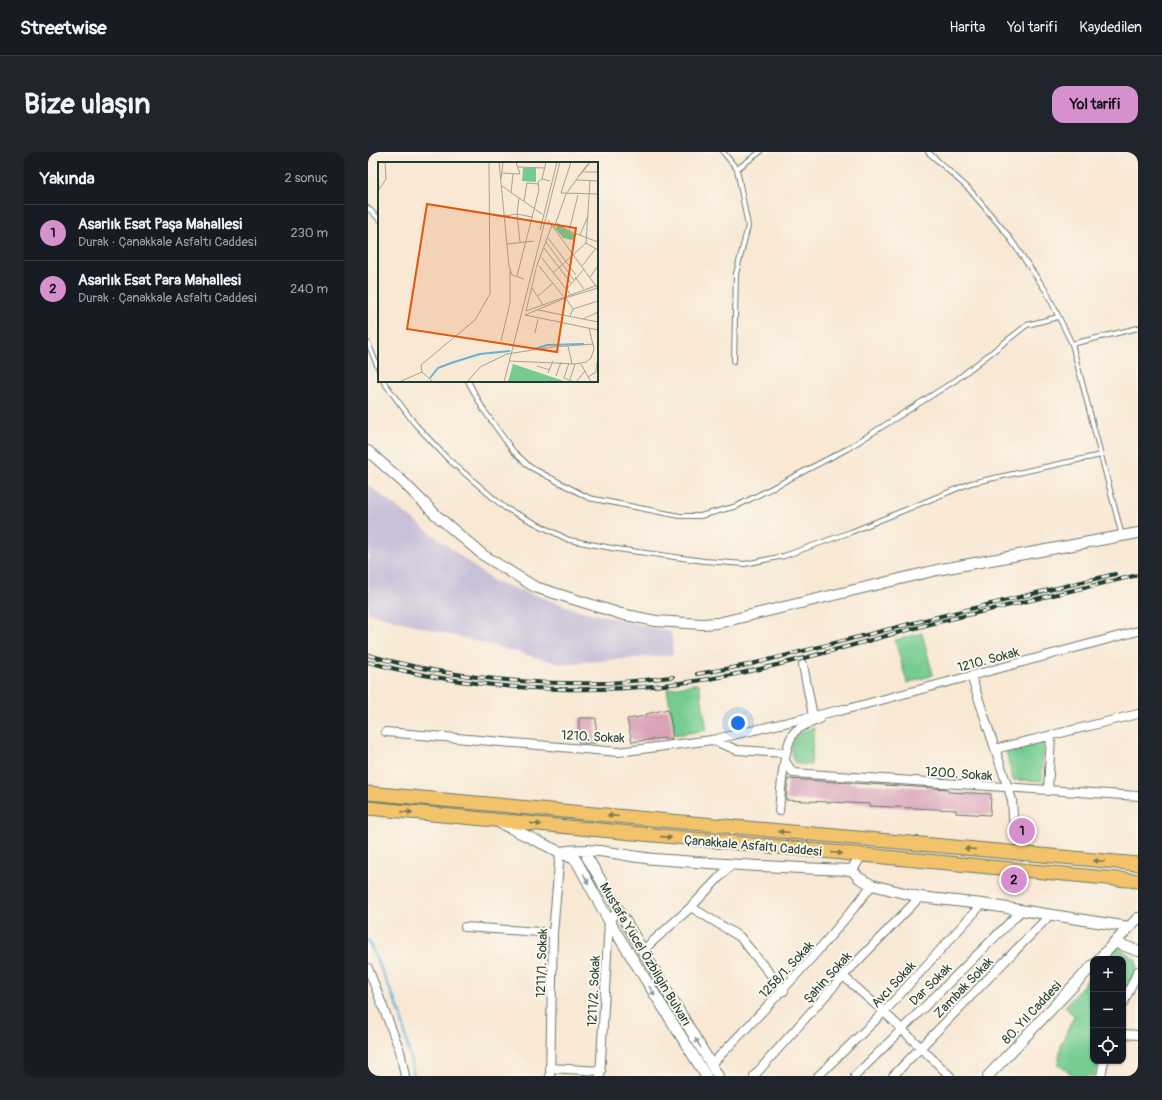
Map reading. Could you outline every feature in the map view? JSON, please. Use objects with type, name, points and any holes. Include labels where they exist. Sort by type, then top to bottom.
[{"type":"highway","name":"Çanakkale Asfaltı Caddesi","points":[[368,793],[1138,864]]},
{"type":"highway","name":"Çanakkale Asfaltı Caddesi","points":[[368,808],[1138,882]]},
{"type":"street","points":[[368,451],[460,536],[483,555],[519,578],[535,587],[579,602],[621,614],[656,621],[702,624],[718,623],[917,574],[1138,533]]},
{"type":"street","name":"1210. Sokak","points":[[386,732],[618,752],[712,740],[844,709],[1138,631]]},
{"type":"street","points":[[803,665],[813,716]]},
{"type":"street","points":[[971,676],[1012,800],[1014,833]]},
{"type":"street","name":"1210. Sokak","points":[[779,810],[786,757],[793,734],[805,725],[844,709]]},
{"type":"street","points":[[995,749],[1138,714]]},
{"type":"street","points":[[1048,791],[1051,735]]},
{"type":"street","points":[[712,740],[737,750],[786,757]]},
{"type":"street","name":"1200. Sokak","points":[[786,757],[793,773],[1138,796]]},
{"type":"street","points":[[493,820],[576,860],[587,854]]},
{"type":"street","points":[[560,852],[731,865],[852,870],[859,878],[872,885],[920,897],[982,904],[1129,927]]},
{"type":"street","name":"1211/1. Sokak","points":[[550,1072],[553,934],[560,852]]},
{"type":"street","name":"Mustafa Yücel Özbilgin Bulvarı","points":[[587,854],[642,951],[715,1070]]},
{"type":"street","points":[[852,870],[861,855]]},
{"type":"street","name":"Mustafa Yücel Özbilgin Bulvarı","points":[[576,860],[609,921],[705,1076]]},
{"type":"street","points":[[642,951],[691,907],[731,865]]},
{"type":"street","name":"1258/1. Sokak","points":[[715,1070],[841,926],[872,885]]},
{"type":"street","name":"Şahin Sokak","points":[[754,1076],[843,976],[920,897]]},
{"type":"street","name":"Avcı Sokak","points":[[818,1076],[884,1012],[982,904]]},
{"type":"street","points":[[691,907],[740,937],[784,991]]},
{"type":"street","points":[[609,921],[618,910]]},
{"type":"street","name":"Dar Sokak","points":[[855,1076],[1022,910]]},
{"type":"street","name":"Zambak Sokak","points":[[893,1076],[1050,915]]},
{"type":"street","points":[[1102,956],[1138,918]]},
{"type":"street","name":"1211/2. Sokak","points":[[601,1074],[609,921]]},
{"type":"street","points":[[465,927],[553,934]]},
{"type":"street","points":[[1114,942],[1138,951]]},
{"type":"street","points":[[368,968],[400,1050],[405,1076]]},
{"type":"street","name":"80. Yıl Caddesi","points":[[988,1076],[1090,968]]},
{"type":"street","points":[[1126,997],[1138,971]]},
{"type":"street","points":[[843,976],[884,1012],[950,1076]]},
{"type":"street","points":[[1126,1034],[1138,1035]]},
{"type":"street","points":[[1101,1076],[1103,1064]]},
{"type":"street","points":[[705,1076],[715,1070]]},
{"type":"street","points":[[550,1072],[601,1074]]},
{"type":"lane","points":[[724,152],[737,169],[748,226],[736,274],[734,361]]},
{"type":"lane","points":[[737,169],[760,152]]},
{"type":"lane","points":[[928,152],[969,189],[1008,234],[1046,291],[1072,344],[1122,536]]},
{"type":"lane","points":[[368,208],[378,218]]},
{"type":"lane","points":[[469,382],[483,409],[513,451],[530,467],[589,498],[680,516],[700,516],[737,506],[847,450],[956,380],[1027,325],[1058,317]]},
{"type":"lane","points":[[1072,344],[1138,328]]},
{"type":"lane","points":[[368,343],[378,368]]},
{"type":"lane","points":[[384,382],[415,424],[448,459],[505,508],[569,540],[617,549],[704,561],[745,564],[784,556],[851,532],[971,483],[1100,455]]},
{"type":"shaded area","points":[[368,485],[493,581],[578,610],[671,632],[673,655],[562,664],[368,613]]},
{"type":"green space","points":[[922,633],[933,675],[907,683],[895,640]]},
{"type":"green space","points":[[699,683],[707,730],[675,735],[667,689]]},
{"type":"green space","points":[[814,728],[811,765],[796,764],[792,752],[794,739],[800,733]]},
{"type":"green space","points":[[1044,741],[1042,781],[1013,780],[1006,750]]},
{"type":"green space","points":[[1116,946],[1136,960],[1137,967],[1126,995],[1126,956],[1108,956]]},
{"type":"green space","points":[[1090,977],[1090,1064],[1099,1064],[1094,1076],[1075,1076],[1058,1065],[1061,1045],[1074,1016],[1065,1007]]},
{"type":"building","points":[[668,709],[672,727],[672,738],[665,740],[664,738],[632,742],[627,719],[646,716],[646,714]]},
{"type":"building","points":[[579,718],[596,718],[596,743],[579,743]]},
{"type":"building","points":[[788,779],[948,789],[948,792],[991,794],[990,815],[956,813],[956,810],[786,800]]},
{"type":"waterway","points":[[368,940],[401,1014],[414,1076]]},
{"type":"railway","points":[[697,674],[748,665],[1115,574]]},
{"type":"railway","points":[[368,662],[414,673],[462,681],[510,686],[559,689],[608,689],[656,686],[704,680],[775,666],[938,622],[1138,575]]},
{"type":"railway","points":[[368,655],[426,669],[516,681],[546,683],[606,683],[673,677]]},
{"type":"place","name":"Asarlık Esat Paşa Mahallesi","points":[[1022,831]]},
{"type":"place","name":"Asarlık Esat Para Mahallesi","points":[[1014,880]]}]
